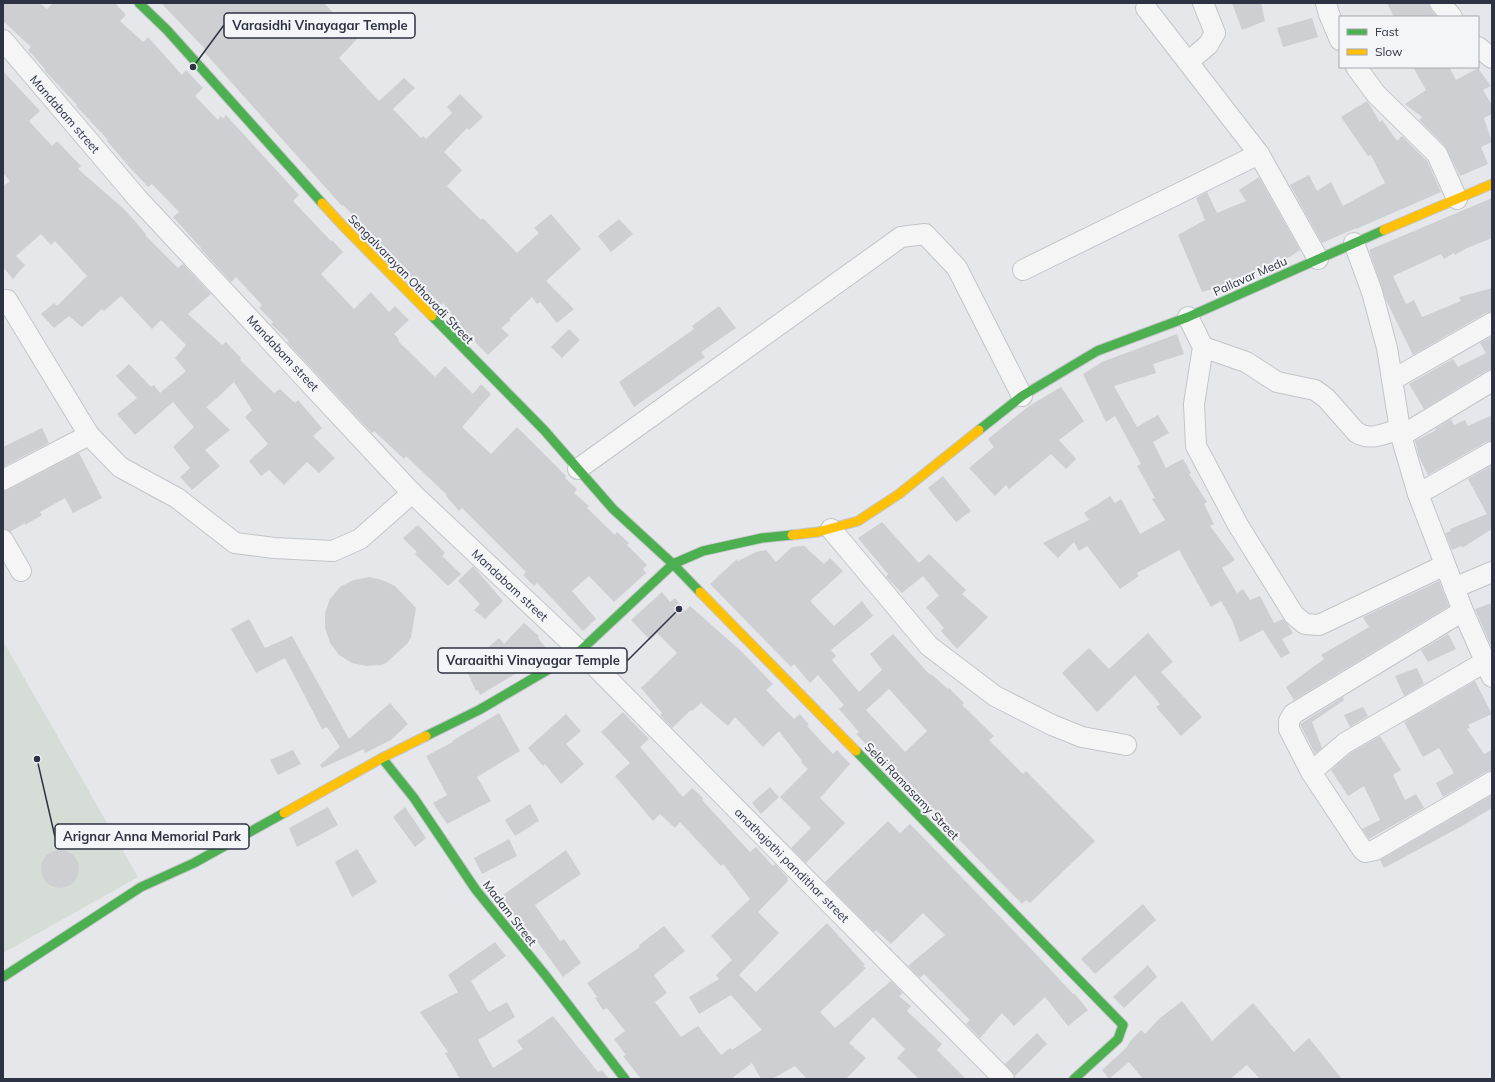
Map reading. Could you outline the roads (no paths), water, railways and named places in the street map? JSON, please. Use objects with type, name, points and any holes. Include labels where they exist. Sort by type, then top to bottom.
[{"type":"street","name":"Sengalvarayan Othavadi Street","points":[[139,3],[167,30],[344,227],[544,430],[613,510],[673,564]]},
{"type":"street","points":[[1188,62],[1208,45],[1215,32],[1202,3]]},
{"type":"street","points":[[1326,3],[1339,38]]},
{"type":"street","points":[[1440,3],[1451,16]]},
{"type":"street","points":[[1146,8],[1259,154],[1318,259]]},
{"type":"street","name":"Mandabam street","points":[[3,40],[138,198],[412,493],[580,651]]},
{"type":"street","points":[[1479,48],[1492,58]]},
{"type":"street","points":[[1357,68],[1376,94],[1437,154],[1457,199]]},
{"type":"street","points":[[1023,270],[1259,154]]},
{"type":"street","name":"Pallavar Medu","points":[[3,976],[141,887],[194,863],[382,758],[479,710],[580,651],[673,564],[703,551],[762,538],[818,532],[858,521],[899,494],[1022,396],[1097,351],[1188,317],[1354,243],[1492,184]]},
{"type":"street","points":[[578,469],[901,237],[925,234],[958,268],[1022,396]]},
{"type":"street","points":[[1311,772],[1345,743],[1490,666],[1463,611],[1418,494],[1400,432],[1387,348],[1372,292],[1354,243]]},
{"type":"street","points":[[7,300],[89,435],[120,467],[177,498],[235,543],[274,548],[333,551],[360,539],[412,493]]},
{"type":"street","points":[[1188,317],[1203,347],[1194,404],[1196,446],[1238,525],[1294,615],[1305,624],[1320,625],[1445,565]]},
{"type":"street","points":[[1392,380],[1492,323]]},
{"type":"street","points":[[1203,347],[1246,362],[1277,382],[1315,390],[1326,398],[1356,432],[1370,438],[1400,432],[1492,381]]},
{"type":"street","points":[[3,480],[89,435]]},
{"type":"street","points":[[1418,494],[1492,452]]},
{"type":"street","points":[[831,529],[929,646],[995,696],[1052,725],[1082,737],[1126,745]]},
{"type":"street","points":[[3,540],[22,571]]},
{"type":"street","name":"Selai Ramasamy Street","points":[[673,564],[1123,1024],[1118,1039],[1074,1079]]},
{"type":"street","points":[[1454,588],[1492,572]]},
{"type":"street","points":[[1463,611],[1293,714],[1289,721],[1289,729],[1311,772],[1365,852],[1375,850],[1492,782]]},
{"type":"street","name":"anathajothi pandithar street","points":[[580,651],[1004,1079]]},
{"type":"street","name":"Madam Street","points":[[382,758],[414,798],[476,890],[546,976],[625,1079]]},
{"type":"place","name":"Varasidhi Vinayagar Temple","points":[[193,67]]},
{"type":"place","name":"Varaaithi Vinayagar Temple","points":[[679,609]]},
{"type":"place","name":"Arignar Anna Memorial Park","points":[[37,759]]}]
